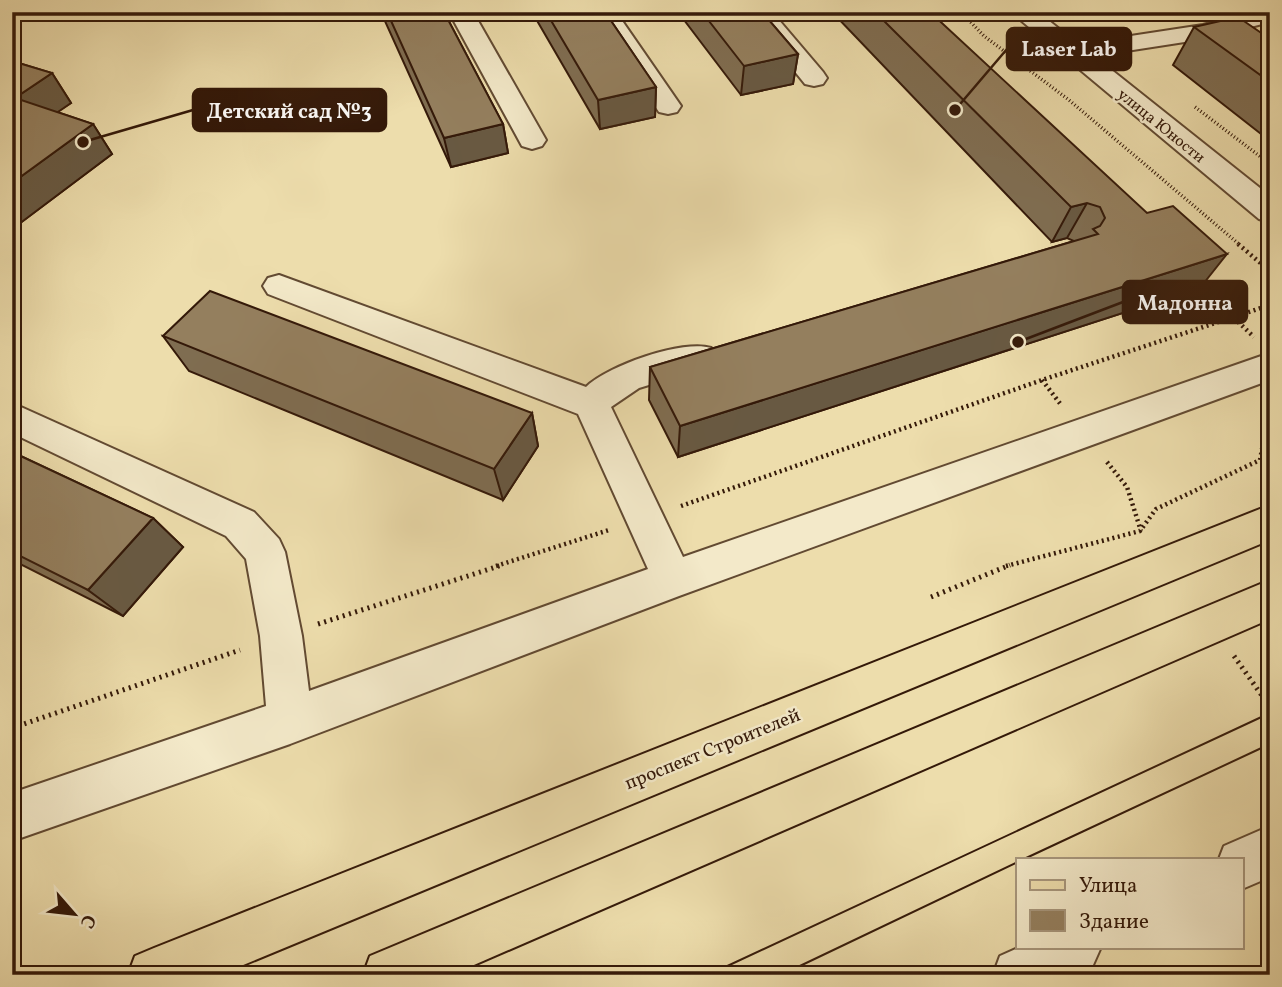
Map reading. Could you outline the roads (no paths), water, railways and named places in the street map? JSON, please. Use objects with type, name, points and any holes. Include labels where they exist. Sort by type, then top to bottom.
[{"type":"main road","name":"проспект Строителей","points":[[154,975],[1270,522]]},
{"type":"main road","points":[[389,975],[1270,599]]},
{"type":"street","points":[[461,12],[532,140]]},
{"type":"street","points":[[604,12],[668,106]]},
{"type":"street","points":[[759,12],[814,78]]},
{"type":"street","name":"улица Юности","points":[[1023,12],[1270,212]]},
{"type":"street","points":[[1072,52],[1203,32],[1270,15]]},
{"type":"street","points":[[1203,32],[1226,47]]},
{"type":"street","points":[[279,286],[592,404],[673,579]]},
{"type":"street","points":[[592,404],[601,391],[629,377],[735,347]]},
{"type":"street","points":[[12,817],[290,721],[673,579],[1270,366]]},
{"type":"street","points":[[12,417],[240,524],[257,542],[265,552],[274,600],[290,721]]},
{"type":"street","points":[[1244,863],[1270,850]]},
{"type":"street","points":[[1019,975],[1074,948]]},
{"type":"tram line","points":[[708,975],[1270,713]]},
{"type":"tram line","points":[[1026,858],[1270,744]]},
{"type":"tram line","points":[[781,975],[1016,863]]},
{"type":"place","name":"Laser Lab","points":[[955,110]]},
{"type":"place","name":"Детский сад №3","points":[[83,142]]},
{"type":"place","name":"Мадонна","points":[[1018,342]]}]
